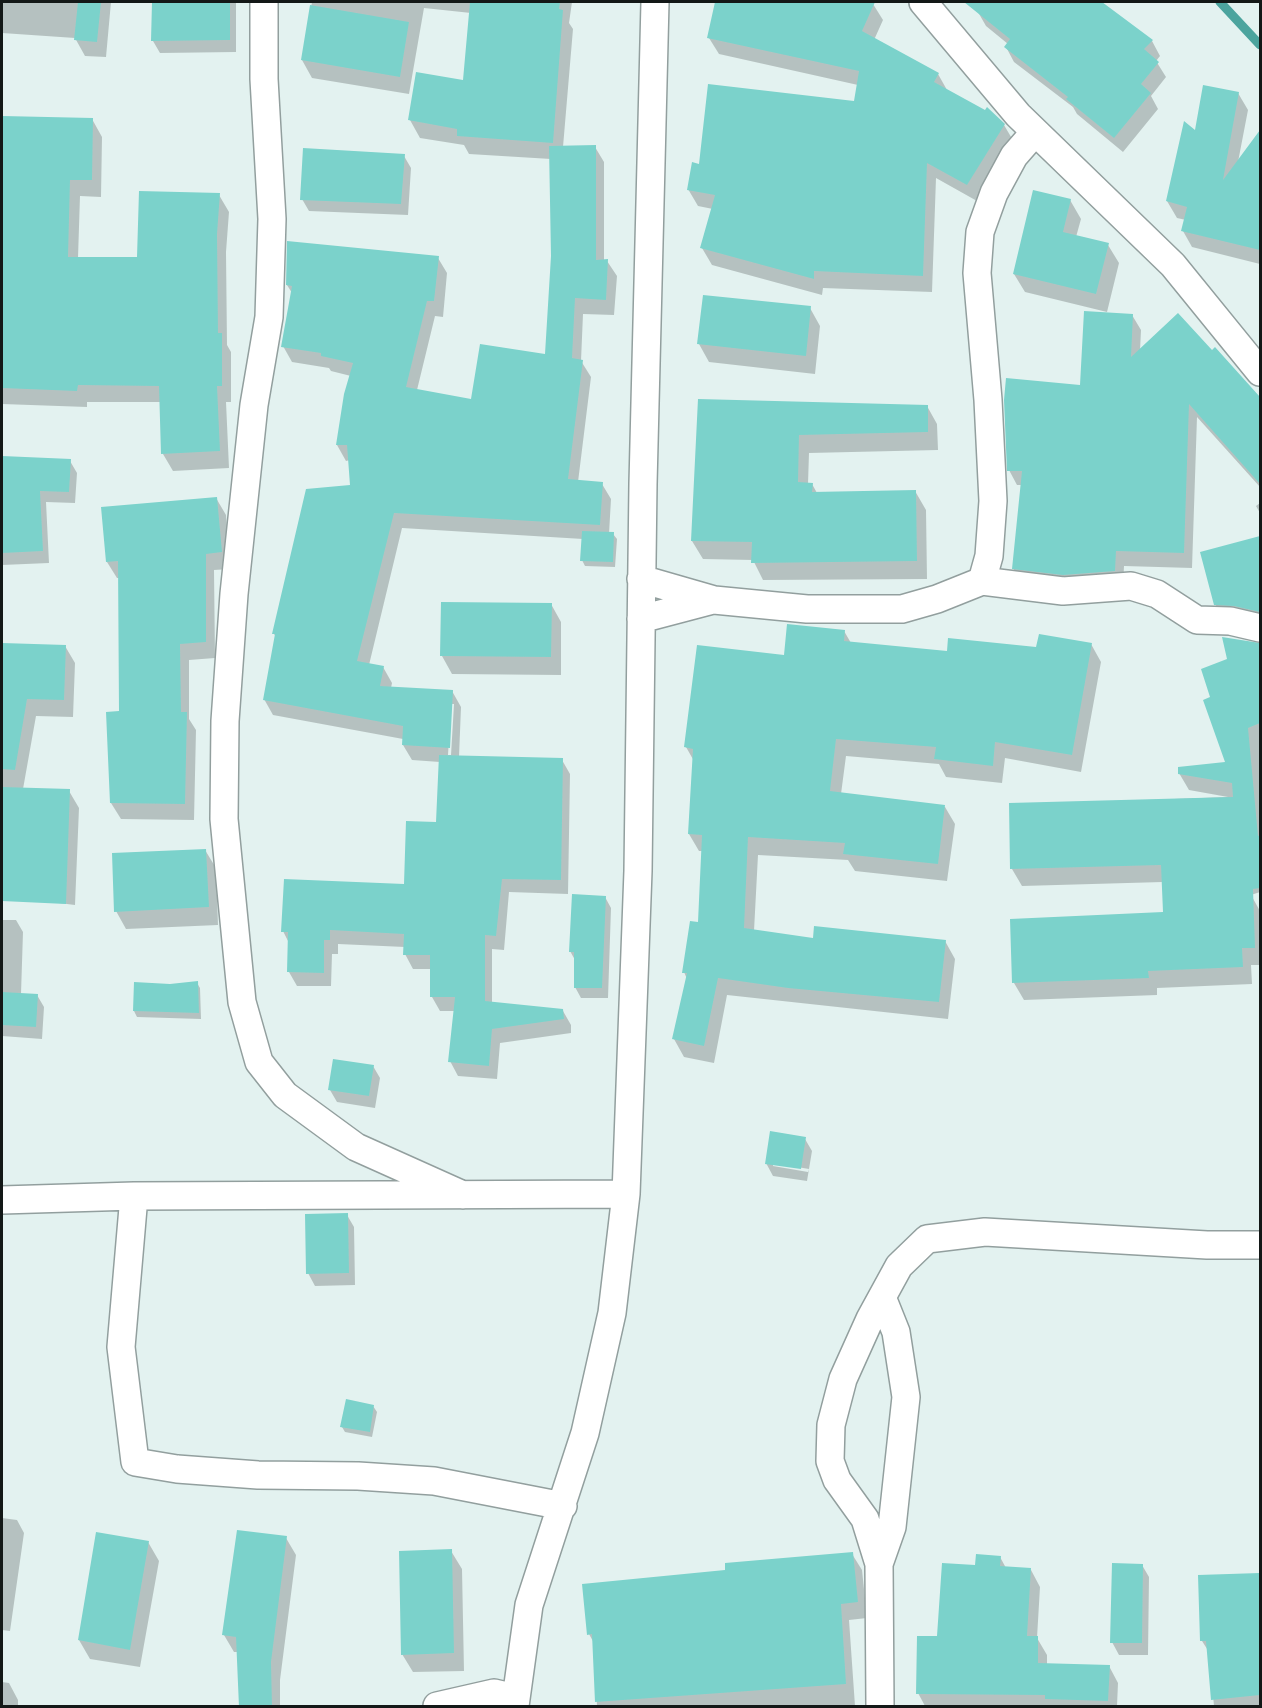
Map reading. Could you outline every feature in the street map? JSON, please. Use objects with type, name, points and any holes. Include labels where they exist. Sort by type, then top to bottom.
[{"type":"street","points":[[264,2],[264,79],[272,219],[269,317],[253,417],[234,594],[225,721],[224,819],[242,1002],[259,1062],[285,1095],[356,1147],[463,1195]]},
{"type":"street","points":[[437,1707],[494,1693],[515,1702],[529,1605],[563,1506],[585,1432],[612,1313],[626,1194],[638,871],[641,619],[655,2]]},
{"type":"street","points":[[923,2],[1035,132],[1173,265],[1260,372]]},
{"type":"street","points":[[982,581],[989,556],[993,501],[988,400],[976,273],[980,232],[994,193],[1014,156],[1035,132]]},
{"type":"street","points":[[642,579],[714,600],[807,609],[902,609],[937,599],[982,581],[1063,591],[1131,586],[1157,594],[1197,620],[1230,621],[1260,628]]},
{"type":"street","points":[[641,619],[714,600]]},
{"type":"street","points":[[2,1200],[134,1196],[626,1194]]},
{"type":"street","points":[[134,1196],[121,1347],[123,1379],[135,1462],[177,1469],[258,1475],[358,1476],[434,1481],[563,1506]]},
{"type":"street","points":[[880,1707],[879,1564],[865,1520],[837,1480],[830,1461],[831,1425],[843,1378],[899,1266],[927,1239],[985,1232],[1207,1245],[1260,1245]]},
{"type":"street","points":[[879,1564],[892,1527],[906,1397],[896,1332],[882,1297]]},
{"type":"building","points":[[78,2],[101,2],[97,42],[74,40]]},
{"type":"building","points":[[152,2],[230,2],[230,40],[151,41]]},
{"type":"building","points":[[470,2],[560,2],[559,9],[563,10],[553,143],[457,136],[457,129],[408,120],[416,72],[463,80]]},
{"type":"building","points":[[715,2],[875,2],[862,31],[939,73],[934,82],[985,110],[987,107],[1005,124],[967,185],[927,163],[923,276],[814,271],[814,279],[700,248],[715,195],[687,190],[692,162],[699,164],[708,84],[854,101],[859,71],[707,38]]},
{"type":"building","points":[[964,2],[1102,2],[1153,40],[1144,49],[1159,62],[1141,84],[1151,93],[1114,138],[1066,99],[1068,97],[1004,47],[1010,39]]},
{"type":"building","points":[[310,5],[409,22],[400,77],[301,60]]},
{"type":"building","points":[[1203,85],[1239,92],[1223,180],[1260,130],[1260,250],[1181,231],[1187,207],[1166,201],[1184,121],[1195,130]]},
{"type":"building","points":[[2,116],[93,118],[92,180],[70,180],[68,257],[137,257],[139,191],[220,193],[217,234],[218,333],[222,333],[222,386],[217,386],[220,451],[161,454],[159,386],[78,385],[77,391],[2,388]]},
{"type":"building","points":[[596,145],[596,260],[608,259],[606,300],[575,298],[572,358],[583,360],[568,479],[603,482],[600,525],[394,513],[357,661],[384,666],[380,686],[453,690],[450,748],[402,745],[403,726],[263,700],[275,634],[272,634],[306,489],[350,485],[347,445],[336,445],[344,394],[353,363],[321,356],[321,353],[281,347],[292,286],[286,285],[287,241],[439,256],[434,301],[427,301],[406,387],[471,399],[480,344],[545,354],[551,256],[549,146]]},
{"type":"building","points":[[303,148],[405,154],[401,204],[300,200]]},
{"type":"building","points":[[1033,190],[1071,199],[1063,232],[1109,243],[1096,294],[1013,274]]},
{"type":"building","points":[[703,295],[811,306],[806,356],[697,344]]},
{"type":"building","points":[[1084,311],[1133,314],[1131,357],[1178,313],[1212,350],[1215,347],[1260,397],[1260,484],[1189,404],[1184,553],[1116,551],[1115,571],[1063,575],[1012,569],[1022,471],[1007,471],[1004,400],[1006,378],[1080,385]]},
{"type":"building","points":[[698,399],[928,405],[928,432],[799,435],[798,482],[813,483],[812,492],[916,490],[917,561],[751,563],[752,542],[691,541]]},
{"type":"building","points":[[2,456],[71,459],[69,492],[40,491],[43,551],[2,553]]},
{"type":"building","points":[[217,497],[222,552],[206,554],[206,642],[180,644],[181,712],[187,712],[185,804],[110,803],[106,712],[119,711],[118,561],[106,562],[101,507]]},
{"type":"building","points":[[582,531],[614,532],[613,562],[580,561]]},
{"type":"building","points":[[1260,536],[1260,612],[1234,606],[1214,605],[1200,552]]},
{"type":"building","points":[[441,602],[552,603],[551,657],[440,656]]},
{"type":"building","points":[[787,624],[845,630],[844,641],[947,651],[948,638],[1036,647],[1039,634],[1092,643],[1072,755],[995,742],[993,766],[934,759],[936,747],[836,739],[830,791],[945,805],[938,864],[843,854],[845,843],[748,837],[744,928],[813,938],[814,926],[946,940],[939,1002],[788,988],[718,978],[704,1046],[672,1039],[687,973],[682,973],[690,921],[698,922],[702,835],[688,834],[693,749],[684,747],[697,645],[784,655]]},
{"type":"building","points":[[1222,637],[1260,643],[1260,723],[1248,728],[1258,836],[1260,835],[1260,888],[1253,889],[1255,948],[1242,948],[1243,967],[1148,971],[1149,978],[1012,983],[1010,919],[1163,912],[1161,865],[1010,869],[1009,803],[1233,797],[1232,783],[1178,774],[1178,767],[1225,762],[1203,700],[1210,697],[1201,669],[1227,659]]},
{"type":"building","points":[[2,643],[66,645],[64,700],[27,699],[15,770],[2,769]]},
{"type":"building","points":[[439,755],[563,758],[561,880],[502,879],[496,936],[485,935],[485,1001],[563,1009],[564,1019],[492,1029],[489,1066],[448,1062],[455,997],[430,997],[430,955],[403,955],[404,934],[330,930],[330,940],[324,940],[324,973],[287,972],[288,932],[281,932],[284,879],[404,884],[406,821],[436,822]]},
{"type":"building","points":[[2,787],[70,789],[66,904],[2,901]]},
{"type":"building","points":[[206,849],[209,907],[114,912],[112,853]]},
{"type":"building","points":[[572,894],[606,896],[602,988],[574,988],[574,952],[569,952]]},
{"type":"building","points":[[198,981],[199,1013],[133,1011],[134,982],[170,984]]},
{"type":"building","points":[[2,992],[38,994],[36,1027],[2,1025]]},
{"type":"building","points":[[333,1059],[374,1065],[369,1096],[328,1090]]},
{"type":"building","points":[[770,1131],[806,1137],[801,1169],[765,1164]]},
{"type":"building","points":[[348,1213],[349,1273],[306,1274],[305,1214]]},
{"type":"building","points":[[346,1399],[374,1405],[370,1432],[340,1427]]},
{"type":"building","points":[[237,1530],[287,1536],[271,1662],[272,1707],[239,1707],[236,1637],[222,1635]]},
{"type":"building","points":[[96,1532],[149,1541],[130,1650],[78,1640]]},
{"type":"building","points":[[452,1549],[454,1653],[401,1655],[399,1551]]},
{"type":"building","points":[[853,1552],[858,1602],[841,1604],[846,1684],[595,1702],[592,1634],[587,1635],[582,1584],[725,1570],[725,1563]]},
{"type":"building","points":[[976,1554],[1001,1556],[1000,1566],[1031,1568],[1027,1636],[1038,1636],[1038,1663],[1110,1665],[1108,1701],[1045,1699],[1045,1695],[916,1694],[917,1636],[937,1636],[942,1563],[975,1565]]},
{"type":"building","points":[[1112,1563],[1143,1564],[1142,1643],[1110,1643]]},
{"type":"building","points":[[1260,1573],[1260,1695],[1211,1700],[1206,1641],[1200,1641],[1198,1575]]},
{"type":"waterway","points":[[1220,2],[1260,45]]}]
